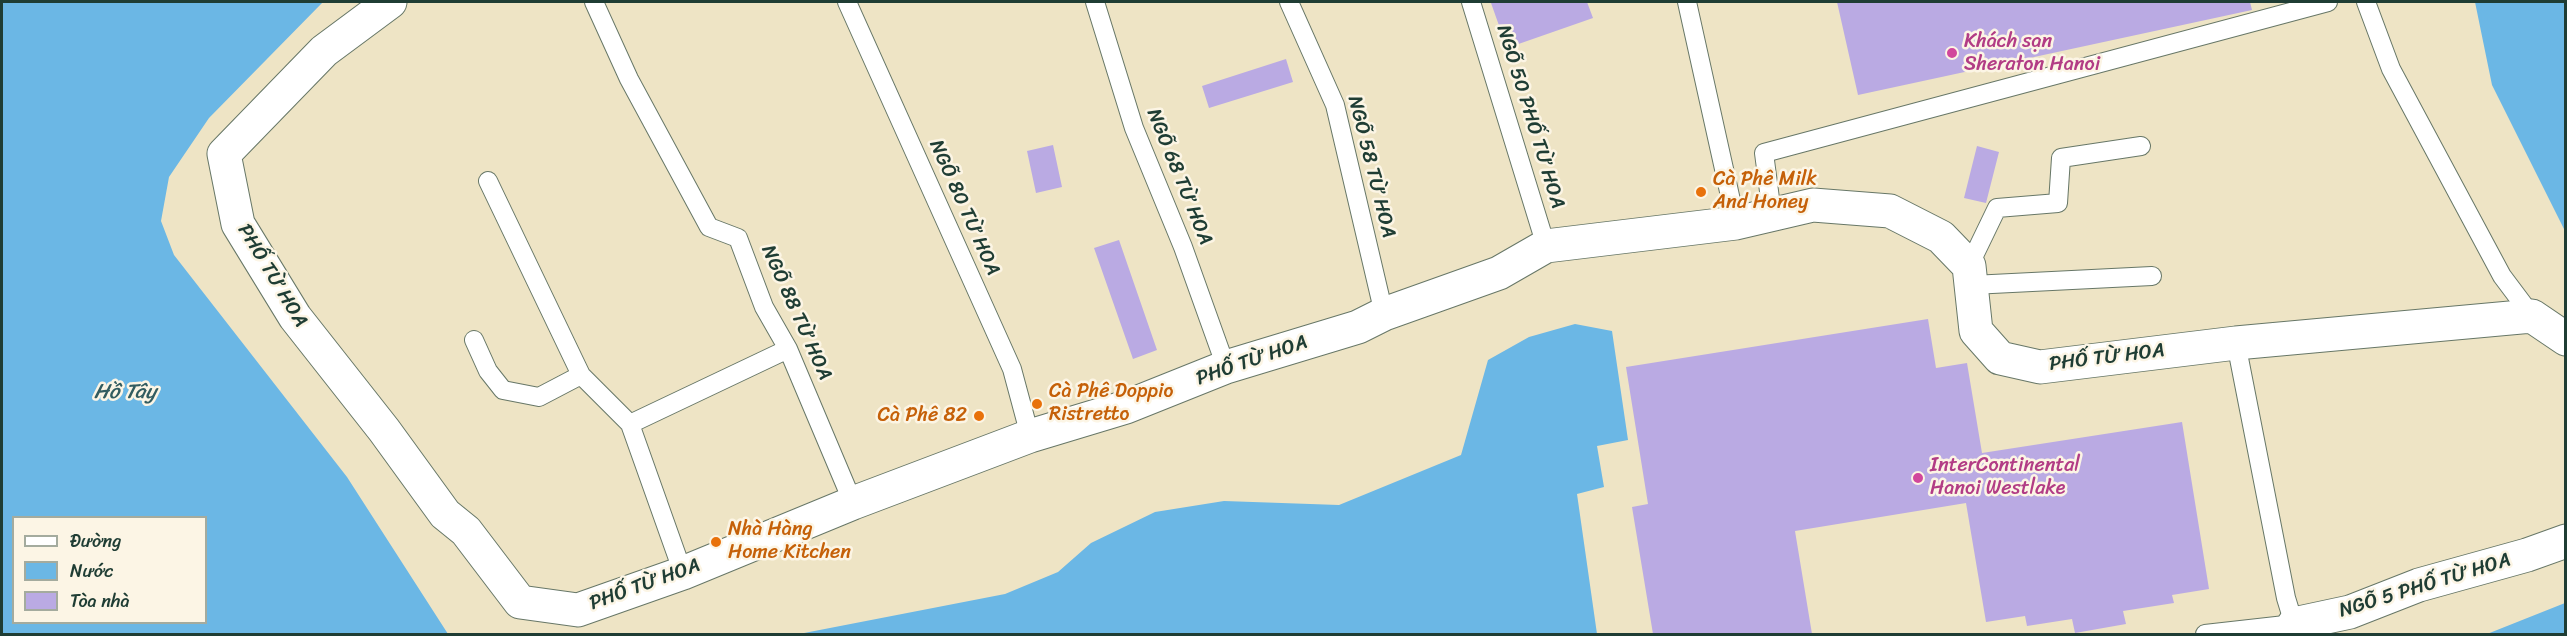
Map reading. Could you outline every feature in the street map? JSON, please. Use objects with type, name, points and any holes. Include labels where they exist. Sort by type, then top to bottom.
[{"type":"street","name":"PHỐ TỪ HOA","points":[[390,2],[324,51],[224,154],[238,224],[295,317],[384,429],[445,514],[466,531],[520,602],[578,610],[683,573],[853,503],[1030,436],[1126,407],[1226,367],[1358,327],[1384,314],[1499,273],[1546,246],[1737,223],[1813,205],[1890,211],[1941,237],[1970,275],[1976,331],[2000,358],[2040,367],[2236,343],[2532,315]]},
{"type":"street","points":[[2532,315],[2565,339]]},
{"type":"street","name":"NGÕ 5 PHỐ TỪ HOA","points":[[2294,629],[2350,612],[2419,585],[2527,555],[2565,541]]},
{"type":"lane","name":"NGÕ 88 TỪ HOA","points":[[594,2],[629,80],[709,227],[738,238],[764,307],[788,349],[853,503]]},
{"type":"lane","name":"NGÕ 80 TỪ HOA","points":[[847,2],[1012,369],[1030,436]]},
{"type":"lane","name":"NGÕ 68 TỪ HOA","points":[[1095,2],[1134,128],[1184,247],[1226,367]]},
{"type":"lane","name":"NGÕ 58 TỪ HOA","points":[[1289,2],[1335,105],[1384,314]]},
{"type":"lane","name":"NGÕ 50 PHỐ TỪ HOA","points":[[1471,2],[1546,246]]},
{"type":"lane","points":[[1687,2],[1737,223]]},
{"type":"lane","points":[[1772,214],[1764,153],[2328,2]]},
{"type":"lane","points":[[2366,2],[2391,69],[2502,276],[2532,315]]},
{"type":"lane","points":[[2141,146],[2061,158],[2058,203],[1997,208],[1970,275],[2152,276]]},
{"type":"lane","points":[[488,181],[581,375],[630,424],[683,573]]},
{"type":"lane","points":[[474,340],[488,371],[503,390],[539,397],[581,375]]},
{"type":"lane","points":[[2205,634],[2294,629],[2236,343]]},
{"type":"lane","points":[[630,424],[788,349]]},
{"type":"water","name":"Hồ Tây","points":[[2,2],[323,2],[209,118],[169,177],[161,221],[174,255],[347,477],[448,634],[2,634]]},
{"type":"water","points":[[2475,2],[2565,2],[2565,231],[2492,85]]},
{"type":"water","points":[[1575,324],[1612,331],[1628,440],[1597,446],[1604,487],[1577,494],[1597,634],[799,634],[1005,594],[1058,572],[1091,543],[1155,512],[1224,501],[1339,505],[1461,455],[1488,360],[1529,337]]},
{"type":"water","points":[[2565,603],[2565,634],[2487,634]]},
{"type":"building","points":[[1587,2],[1593,18],[1507,48],[1491,3]]},
{"type":"building","name":"Khách sạn Sheraton Hanoi","points":[[1837,2],[2250,2],[2252,10],[1858,95]]},
{"type":"building","points":[[1286,59],[1293,82],[1209,108],[1202,86]]},
{"type":"building","points":[[1053,145],[1062,187],[1036,193],[1027,151]]},
{"type":"building","points":[[1977,146],[1999,152],[1986,203],[1964,198]]},
{"type":"building","points":[[1119,240],[1157,350],[1133,359],[1094,248]]},
{"type":"building","name":"InterContinental Hanoi Westlake","points":[[1928,319],[1936,368],[1967,363],[1982,453],[2182,422],[2209,589],[2172,595],[2174,603],[2123,611],[2126,624],[2075,633],[2072,619],[2027,626],[2025,616],[1986,622],[1966,503],[1795,531],[1812,634],[1653,634],[1632,507],[1648,504],[1626,367]]},
{"type":"place","name":"Khách sạn Sheraton Hanoi","points":[[1952,53]]},
{"type":"place","name":"Cà Phê Milk And Honey","points":[[1701,192]]},
{"type":"place","name":"Cà Phê Doppio Ristretto","points":[[1037,404]]},
{"type":"place","name":"Cà Phê 82","points":[[979,416]]},
{"type":"place","name":"InterContinental Hanoi Westlake","points":[[1918,478]]},
{"type":"place","name":"Nhà Hàng Home Kitchen","points":[[716,542]]}]
